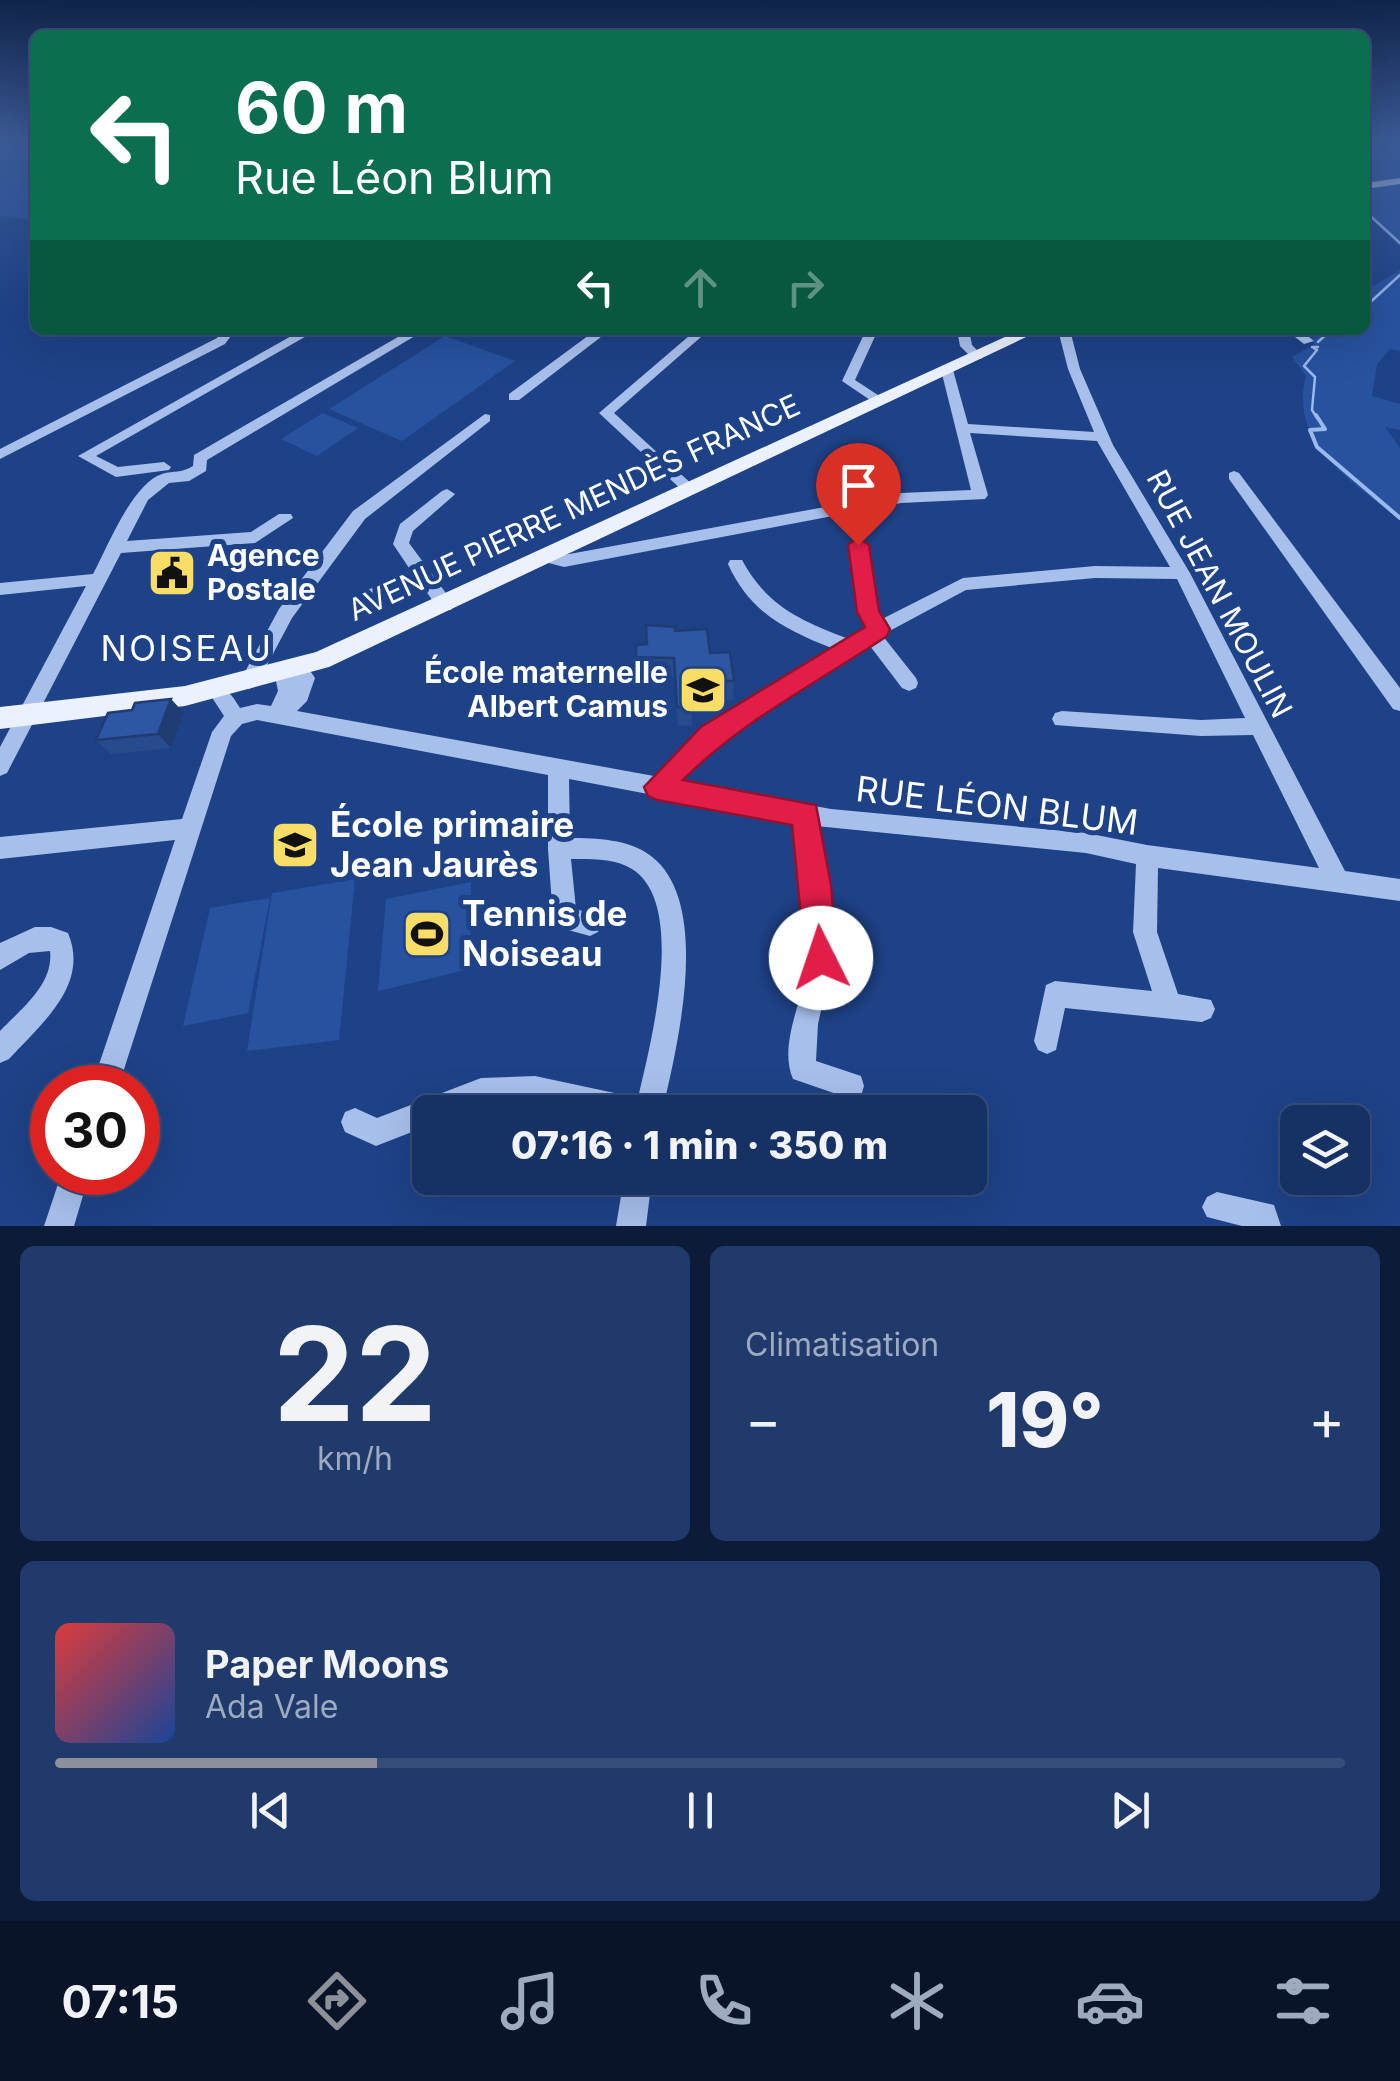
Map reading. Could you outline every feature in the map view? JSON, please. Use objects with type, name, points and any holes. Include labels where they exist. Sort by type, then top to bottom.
[{"type":"main road","name":"AVENUE PIERRE MENDÈS FRANCE","points":[[130,706],[228,706],[292,672],[1022,335]]},
{"type":"main road","name":"AVENUE PIERRE MENDÈS FRANCE","points":[[0,718],[130,706],[292,672]]},
{"type":"street","points":[[0,455],[221,341],[226,335]]},
{"type":"street","points":[[302,335],[85,456],[116,472],[165,472],[184,478],[197,472],[203,464],[200,458],[403,335]]},
{"type":"street","points":[[514,397],[597,335]]},
{"type":"street","points":[[690,490],[606,413],[697,335]]},
{"type":"street","points":[[870,335],[848,381],[879,402]]},
{"type":"street","points":[[964,335],[966,346],[977,356]]},
{"type":"street","name":"RUE JEAN MOULIN","points":[[1065,335],[1074,369],[1102,437],[1182,573],[1337,880]]},
{"type":"street","points":[[1299,335],[1308,341]]},
{"type":"street","points":[[547,557],[564,561],[901,498],[980,496],[948,370]]},
{"type":"street","points":[[249,680],[293,603],[360,515],[485,418]]},
{"type":"street","points":[[964,428],[1102,437]]},
{"type":"street","points":[[0,768],[146,490],[165,472]]},
{"type":"street","points":[[1234,476],[1400,703]]},
{"type":"street","points":[[444,605],[401,544],[406,528],[447,494]]},
{"type":"street","points":[[116,548],[255,537],[285,518]]},
{"type":"street","points":[[858,545],[874,631],[909,683]]},
{"type":"street","points":[[736,564],[740,576],[772,612],[849,647]]},
{"type":"street","points":[[657,787],[710,735],[750,707],[826,666],[874,631],[938,595],[982,579],[1095,572],[1182,573]]},
{"type":"street","points":[[362,600],[422,573]]},
{"type":"street","points":[[0,589],[100,579]]},
{"type":"street","points":[[280,716],[279,705],[292,672]]},
{"type":"street","points":[[112,1065],[228,706]]},
{"type":"street","name":"RUE LÉON BLUM","points":[[228,706],[806,814],[1086,843],[1147,856],[1400,890]]},
{"type":"street","points":[[1062,719],[1202,728],[1260,726]]},
{"type":"street","points":[[558,768],[565,918],[590,924]]},
{"type":"street","points":[[806,814],[805,837],[816,885],[821,958],[805,1024],[802,1070],[851,1086]]},
{"type":"street","points":[[0,848],[191,828]]},
{"type":"street","points":[[559,849],[598,848],[642,862],[657,876],[664,892],[674,985],[653,1095]]},
{"type":"street","points":[[1147,856],[1145,932],[1169,1004]]},
{"type":"street","points":[[0,958],[18,944],[45,936],[60,941],[66,955],[65,970],[53,990],[0,1050]]},
{"type":"street","points":[[1047,1041],[1055,994],[1202,1009]]},
{"type":"street","points":[[468,1095],[480,1090],[535,1089],[562,1095]]},
{"type":"street","points":[[355,1122],[376,1132],[412,1117]]},
{"type":"street","points":[[59,1226],[69,1195]]},
{"type":"street","points":[[631,1226],[636,1195]]},
{"type":"street","points":[[1218,1208],[1264,1214],[1266,1226]]},
{"type":"shaded area","points":[[0,196],[30,196],[30,219],[0,216]]},
{"type":"shaded area","points":[[1370,196],[1400,196],[1400,247],[1370,218]]},
{"type":"shaded area","points":[[1400,270],[1400,351],[1390,349],[1377,364],[1372,396],[1400,404],[1400,430],[1385,427],[1400,448],[1400,521],[1345,476],[1315,442],[1306,422],[1303,401],[1306,376],[1292,357],[1314,345],[1313,339],[1318,335],[1370,335],[1370,288]]},
{"type":"shaded area","points":[[445,336],[515,361],[402,441],[329,409]]},
{"type":"shaded area","points":[[323,413],[358,428],[317,456],[281,439]]},
{"type":"shaded area","points":[[355,879],[339,1040],[247,1051],[272,893]]},
{"type":"shaded area","name":"Tennis de Noiseau","points":[[471,882],[470,969],[378,991],[386,899]]},
{"type":"shaded area","points":[[270,898],[248,1013],[183,1026],[210,908]]},
{"type":"building","points":[[646,625],[675,627],[675,631],[707,629],[710,653],[730,652],[734,681],[690,681],[692,706],[677,707],[674,658],[636,657],[636,645],[647,644]]},
{"type":"building","points":[[171,699],[158,734],[96,740],[108,713],[132,710],[135,703]]},
{"type":"waterway","points":[[1370,216],[1400,243]]},
{"type":"waterway","points":[[1370,302],[1400,275]]},
{"type":"waterway","points":[[1318,342],[1326,335]]},
{"type":"waterway","points":[[1317,418],[1312,410],[1315,377],[1304,366],[1317,350],[1312,347],[1318,347]]},
{"type":"waterway","points":[[1316,415],[1325,429],[1310,430],[1317,447],[1400,518]]},
{"type":"place","name":"Agence Postale","points":[[172,573]]},
{"type":"place","name":"École maternelle Albert Camus","points":[[703,690]]},
{"type":"place","name":"École primaire Jean Jaurès","points":[[295,845]]},
{"type":"place","name":"Tennis de Noiseau","points":[[427,934]]},
{"type":"district","name":"NOISEAU","points":[[187,649]]},
{"type":"route","points":[[821,958],[816,885],[805,837],[806,814],[657,787],[710,735],[750,707],[826,666],[858,639],[879,629],[868,612],[858,545]]}]
